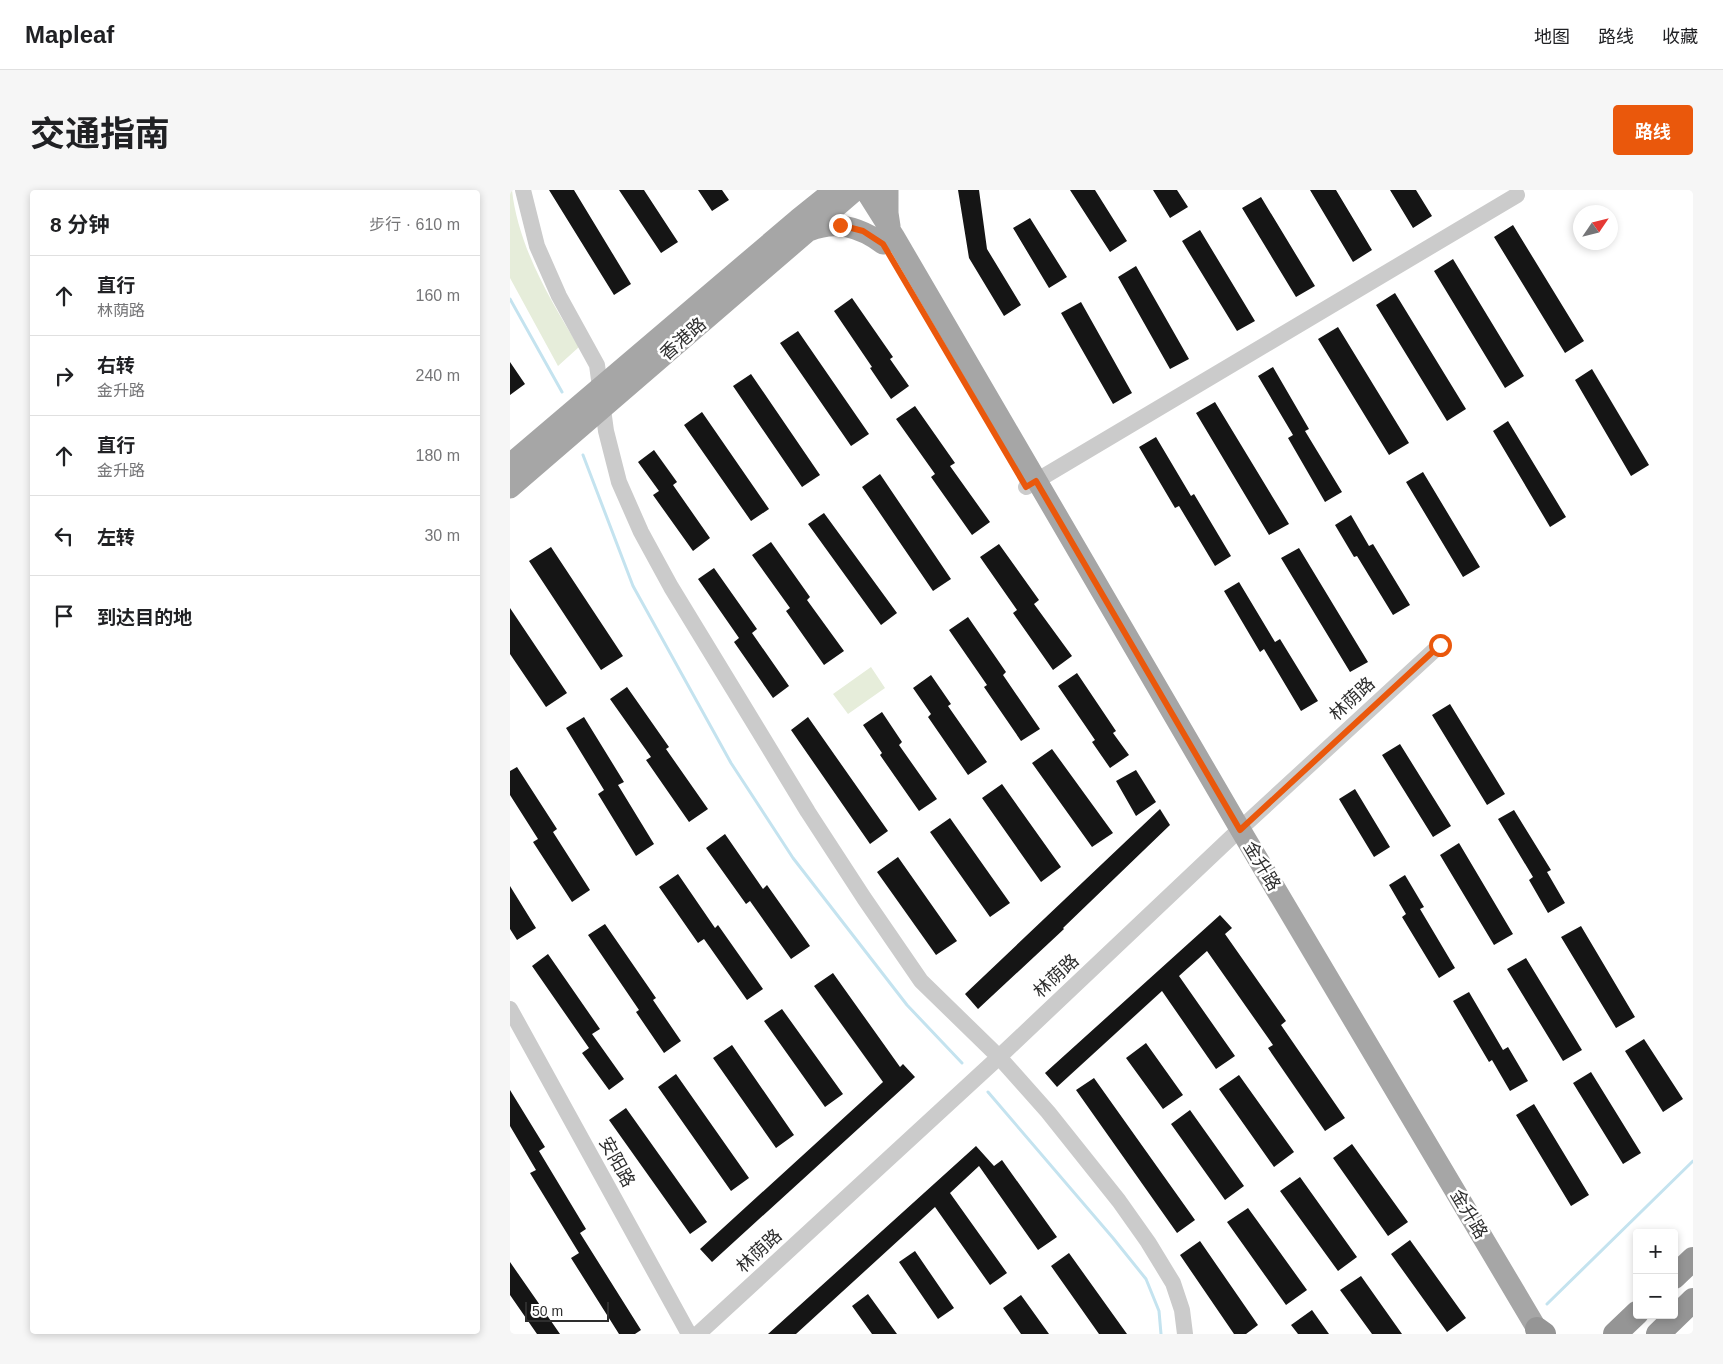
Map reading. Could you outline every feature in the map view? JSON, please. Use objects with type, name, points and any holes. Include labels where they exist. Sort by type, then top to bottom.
[{"type":"highway","points":[[1677,1274],[1693,1259]]},
{"type":"highway","points":[[1658,1334],[1693,1300]]},
{"type":"highway","points":[[1615,1334],[1633,1317]]},
{"type":"main road","points":[[811,190],[802,225],[852,227],[888,240],[888,190]]},
{"type":"main road","name":"香港路","points":[[510,464],[601,397],[802,225],[851,191]]},
{"type":"main road","name":"金升路","points":[[851,191],[888,240],[1236,834],[1536,1333]]},
{"type":"main road","name":"香港路","points":[[510,488],[601,397]]},
{"type":"street","points":[[523,190],[537,246],[558,296],[597,364],[606,431],[619,482],[641,532],[708,649],[808,812],[921,981],[999,1057],[1048,1112],[1119,1200],[1173,1283],[1182,1310],[1185,1334]]},
{"type":"street","points":[[1031,484],[1517,195]]},
{"type":"street","name":"林荫路","points":[[698,1334],[999,1057],[1440,645]]},
{"type":"street","name":"安阳路","points":[[510,1009],[689,1334]]},
{"type":"green space","points":[[510,190],[512,190],[515,211],[528,252],[557,311],[579,347],[558,366],[510,278]]},
{"type":"green space","points":[[871,667],[885,688],[848,714],[833,694]]},
{"type":"building","points":[[549,190],[574,190],[631,284],[614,295]]},
{"type":"building","points":[[619,190],[644,190],[678,242],[661,253]]},
{"type":"building","points":[[698,190],[722,190],[729,200],[712,211]]},
{"type":"building","points":[[958,190],[979,190],[987,249],[1021,305],[1004,316],[969,258]]},
{"type":"building","points":[[1070,190],[1095,190],[1127,241],[1110,252]]},
{"type":"building","points":[[1153,190],[1177,190],[1188,207],[1170,218]]},
{"type":"building","points":[[1310,190],[1336,190],[1372,250],[1353,262]]},
{"type":"building","points":[[1390,190],[1416,190],[1432,216],[1413,228]]},
{"type":"building","points":[[1261,197],[1315,286],[1296,297],[1242,208]]},
{"type":"building","points":[[1030,218],[1067,277],[1049,288],[1013,228]]},
{"type":"building","points":[[1513,225],[1584,341],[1565,353],[1494,237]]},
{"type":"building","points":[[1200,230],[1255,321],[1237,331],[1182,241]]},
{"type":"building","points":[[1453,259],[1524,376],[1505,388],[1434,271]]},
{"type":"building","points":[[1136,266],[1189,359],[1170,369],[1118,277]]},
{"type":"building","points":[[1395,293],[1466,409],[1447,421],[1376,305]]},
{"type":"building","points":[[852,298],[893,357],[890,359],[909,386],[891,399],[834,311]]},
{"type":"building","points":[[1081,302],[1132,393],[1113,404],[1061,313]]},
{"type":"building","points":[[1338,327],[1409,443],[1389,455],[1318,339]]},
{"type":"building","points":[[798,331],[869,434],[851,446],[780,343]]},
{"type":"building","points":[[510,362],[525,384],[510,395]]},
{"type":"building","points":[[1273,367],[1309,429],[1305,431],[1342,492],[1325,502],[1288,438],[1293,435],[1258,376]]},
{"type":"building","points":[[1592,369],[1649,465],[1631,476],[1575,380]]},
{"type":"building","points":[[751,374],[820,475],[802,487],[733,386]]},
{"type":"building","points":[[1215,402],[1289,524],[1269,535],[1196,413]]},
{"type":"building","points":[[915,406],[955,463],[950,466],[990,522],[972,535],[931,477],[935,474],[896,419]]},
{"type":"building","points":[[702,412],[769,509],[751,521],[684,425]]},
{"type":"building","points":[[1508,421],[1566,517],[1550,527],[1493,431]]},
{"type":"building","points":[[1156,437],[1191,496],[1194,494],[1231,556],[1215,566],[1179,506],[1175,508],[1139,447]]},
{"type":"building","points":[[654,450],[677,482],[673,485],[710,538],[693,551],[653,495],[659,491],[638,462]]},
{"type":"building","points":[[1423,472],[1480,567],[1463,577],[1406,482]]},
{"type":"building","points":[[880,474],[951,579],[933,591],[862,487]]},
{"type":"building","points":[[824,513],[897,613],[881,625],[808,524]]},
{"type":"building","points":[[1351,515],[1369,546],[1373,544],[1410,605],[1393,615],[1357,556],[1354,557],[1335,525]]},
{"type":"building","points":[[771,542],[810,597],[807,600],[844,651],[824,665],[786,611],[790,608],[752,555]]},
{"type":"building","points":[[999,544],[1039,600],[1034,604],[1072,656],[1053,670],[1013,613],[1017,610],[980,557]]},
{"type":"building","points":[[551,547],[623,656],[601,670],[529,561]]},
{"type":"building","points":[[1299,548],[1368,662],[1350,672],[1281,558]]},
{"type":"building","points":[[714,568],[757,629],[752,633],[789,686],[773,698],[734,642],[739,638],[698,579]]},
{"type":"building","points":[[1239,582],[1275,642],[1280,639],[1318,701],[1301,711],[1264,649],[1260,652],[1224,591]]},
{"type":"building","points":[[510,608],[567,693],[546,707],[510,654]]},
{"type":"building","points":[[968,617],[1006,672],[1003,675],[1040,729],[1021,741],[984,687],[987,685],[949,630]]},
{"type":"building","points":[[1077,673],[1116,731],[1113,733],[1129,755],[1110,768],[1092,742],[1095,740],[1058,686]]},
{"type":"building","points":[[931,675],[951,704],[948,706],[987,762],[968,775],[928,717],[931,714],[913,688]]},
{"type":"building","points":[[627,687],[669,747],[666,749],[708,809],[689,822],[646,760],[651,757],[610,699]]},
{"type":"building","points":[[1450,704],[1505,794],[1487,805],[1432,715]]},
{"type":"building","points":[[882,712],[902,742],[899,745],[937,799],[919,811],[880,755],[882,753],[863,725]]},
{"type":"building","points":[[584,717],[624,782],[618,785],[654,844],[636,856],[598,794],[604,790],[566,728]]},
{"type":"building","points":[[808,717],[888,831],[870,844],[791,730]]},
{"type":"building","points":[[1400,744],[1451,826],[1433,837],[1382,755]]},
{"type":"building","points":[[1052,749],[1113,833],[1092,847],[1032,763]]},
{"type":"building","points":[[517,767],[557,829],[553,832],[590,890],[572,902],[533,842],[538,839],[510,795],[510,771]]},
{"type":"building","points":[[1136,770],[1156,802],[1136,816],[1116,781]]},
{"type":"building","points":[[1002,784],[1061,867],[1041,882],[982,798]]},
{"type":"building","points":[[1355,789],[1390,847],[1374,857],[1339,799]]},
{"type":"building","points":[[1160,809],[1170,825],[1064,929],[978,1009],[965,994]]},
{"type":"building","points":[[1514,810],[1551,870],[1547,872],[1565,903],[1548,913],[1529,880],[1533,877],[1498,819]]},
{"type":"building","points":[[950,818],[1010,903],[990,917],[930,832]]},
{"type":"building","points":[[725,834],[763,889],[767,885],[810,946],[791,959],[750,901],[746,904],[706,848]]},
{"type":"building","points":[[1459,843],[1513,934],[1494,945],[1440,855]]},
{"type":"building","points":[[898,857],[957,941],[936,955],[877,872]]},
{"type":"building","points":[[678,874],[715,928],[718,925],[763,989],[747,1000],[704,939],[698,943],[659,887]]},
{"type":"building","points":[[1405,875],[1424,907],[1420,909],[1455,968],[1439,978],[1402,917],[1406,914],[1389,885]]},
{"type":"building","points":[[510,886],[536,928],[517,940],[510,929]]},
{"type":"building","points":[[1220,915],[1232,928],[1225,934],[1286,1021],[1281,1025],[1345,1118],[1325,1131],[1268,1048],[1273,1045],[1207,951],[1179,976],[1235,1056],[1216,1069],[1162,991],[1057,1087],[1045,1073]]},
{"type":"building","points":[[605,924],[656,998],[653,1000],[681,1041],[664,1053],[636,1012],[639,1010],[588,935]]},
{"type":"building","points":[[1581,926],[1635,1017],[1616,1028],[1561,937]]},
{"type":"building","points":[[548,954],[600,1029],[592,1034],[624,1079],[609,1090],[582,1053],[589,1048],[532,966]]},
{"type":"building","points":[[1526,958],[1582,1050],[1563,1061],[1507,969]]},
{"type":"building","points":[[833,973],[900,1067],[903,1064],[915,1077],[712,1262],[700,1249],[883,1082],[814,986]]},
{"type":"building","points":[[1469,992],[1503,1050],[1508,1047],[1528,1081],[1510,1091],[1492,1060],[1489,1062],[1453,1001]]},
{"type":"building","points":[[782,1009],[843,1094],[825,1107],[764,1021]]},
{"type":"building","points":[[1644,1039],[1683,1099],[1663,1112],[1625,1051]]},
{"type":"building","points":[[1146,1043],[1183,1095],[1163,1109],[1126,1058]]},
{"type":"building","points":[[732,1045],[794,1135],[776,1148],[713,1058]]},
{"type":"building","points":[[1591,1072],[1641,1153],[1623,1164],[1573,1083]]},
{"type":"building","points":[[676,1074],[749,1178],[731,1191],[658,1087]]},
{"type":"building","points":[[1239,1075],[1294,1152],[1274,1167],[1219,1089]]},
{"type":"building","points":[[1094,1078],[1195,1220],[1177,1233],[1076,1090]]},
{"type":"building","points":[[510,1090],[545,1147],[539,1151],[586,1229],[580,1233],[641,1330],[635,1334],[619,1334],[571,1258],[579,1253],[530,1173],[536,1170],[510,1126]]},
{"type":"building","points":[[1534,1104],[1589,1195],[1571,1206],[1516,1115]]},
{"type":"building","points":[[626,1108],[707,1222],[690,1234],[609,1120]]},
{"type":"building","points":[[1190,1110],[1244,1186],[1225,1200],[1171,1124]]},
{"type":"building","points":[[1352,1144],[1408,1222],[1388,1236],[1333,1158]]},
{"type":"building","points":[[976,1146],[994,1166],[1002,1160],[1057,1237],[1038,1250],[979,1166],[950,1193],[1007,1273],[990,1285],[935,1207],[796,1334],[768,1334]]},
{"type":"building","points":[[1300,1177],[1357,1257],[1338,1271],[1280,1191]]},
{"type":"building","points":[[1248,1208],[1307,1290],[1286,1305],[1227,1222]]},
{"type":"building","points":[[1410,1240],[1466,1318],[1447,1332],[1391,1254]]},
{"type":"building","points":[[1200,1241],[1258,1325],[1246,1334],[1234,1334],[1180,1255]]},
{"type":"building","points":[[915,1251],[954,1308],[938,1319],[899,1262]]},
{"type":"building","points":[[1069,1253],[1127,1334],[1099,1334],[1051,1266]]},
{"type":"building","points":[[510,1262],[560,1334],[537,1334],[510,1295]]},
{"type":"building","points":[[1361,1276],[1402,1334],[1372,1334],[1340,1290]]},
{"type":"building","points":[[868,1294],[897,1334],[872,1334],[852,1306]]},
{"type":"building","points":[[1021,1295],[1049,1334],[1021,1334],[1003,1308]]},
{"type":"building","points":[[1312,1310],[1329,1334],[1298,1334],[1291,1325]]},
{"type":"waterway","points":[[510,299],[562,392]]},
{"type":"waterway","points":[[583,455],[633,586],[731,763],[793,858],[907,1005],[962,1063]]},
{"type":"waterway","points":[[988,1092],[1146,1279],[1159,1311],[1161,1334]]},
{"type":"waterway","points":[[1547,1304],[1693,1161]]},
{"type":"route","points":[[840,225],[863,231],[883,244],[1026,487],[1036,481],[1240,830],[1440,645]]}]
